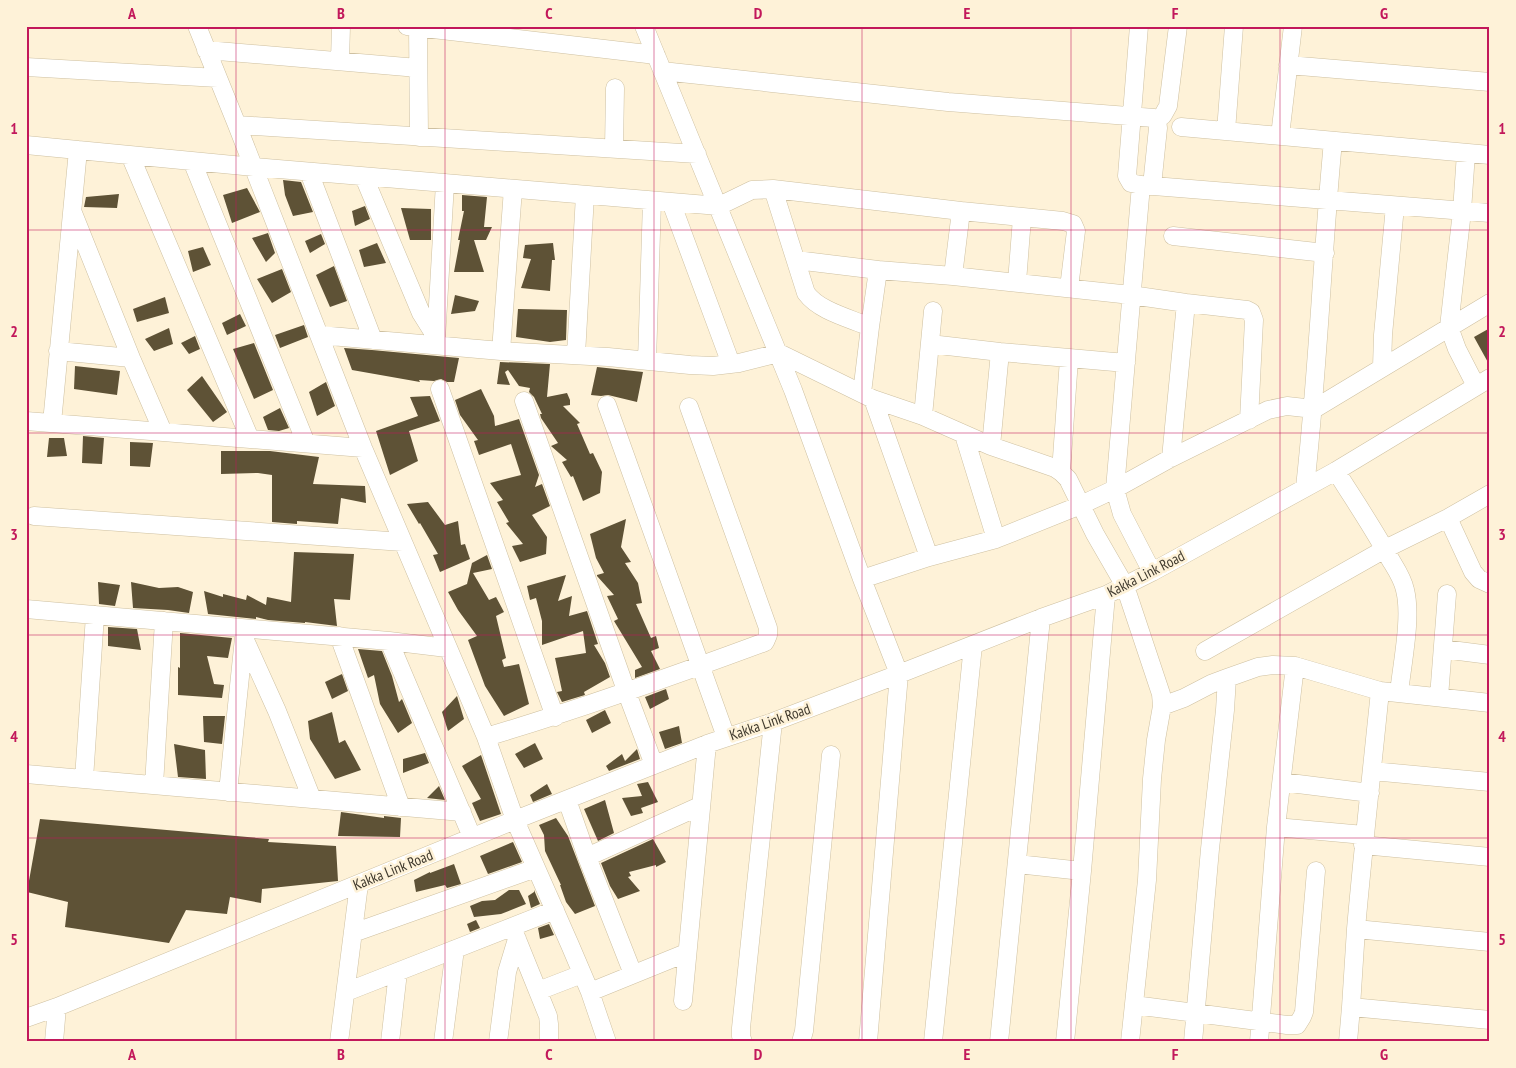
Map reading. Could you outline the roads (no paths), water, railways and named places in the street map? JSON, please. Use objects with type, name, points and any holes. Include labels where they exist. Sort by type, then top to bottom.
[{"type":"street","points":[[197,26],[238,125],[363,448],[486,737],[515,820],[590,992],[608,1042]]},
{"type":"street","points":[[340,61],[341,26]]},
{"type":"street","points":[[644,26],[779,353],[899,674],[868,1042]]},
{"type":"street","points":[[1140,26],[1127,176],[1131,183],[1490,213]]},
{"type":"street","points":[[1157,120],[1163,115],[1168,106],[1178,26]]},
{"type":"street","points":[[1226,131],[1234,26]]},
{"type":"street","points":[[1280,136],[1293,26]]},
{"type":"street","points":[[419,137],[418,68],[415,27],[659,63],[948,102],[1131,116],[1154,118],[1157,120]]},
{"type":"street","points":[[206,50],[418,68]]},
{"type":"street","points":[[1288,65],[1490,82]]},
{"type":"street","points":[[26,67],[218,78]]},
{"type":"street","points":[[614,149],[615,88]]},
{"type":"street","points":[[1152,572],[1122,514],[1115,489],[1131,295],[1147,185],[1158,128],[1157,120]]},
{"type":"street","points":[[238,125],[697,154]]},
{"type":"street","points":[[1182,127],[1490,155]]},
{"type":"street","points":[[1306,487],[1314,409],[1332,141]]},
{"type":"street","points":[[26,144],[364,177],[719,206],[752,190],[773,189],[1022,218],[1063,221],[1073,224],[1076,231],[1069,288]]},
{"type":"street","points":[[52,424],[78,150]]},
{"type":"street","points":[[1466,153],[1450,327],[1457,348],[1483,382]]},
{"type":"street","points":[[130,155],[250,439]]},
{"type":"street","points":[[192,161],[306,443]]},
{"type":"street","points":[[309,172],[373,340]]},
{"type":"street","points":[[364,177],[421,313],[435,341]]},
{"type":"street","points":[[435,341],[445,183]]},
{"type":"street","points":[[501,351],[513,189]]},
{"type":"street","points":[[773,189],[806,293],[811,300],[820,306],[870,327]]},
{"type":"street","points":[[576,355],[585,195]]},
{"type":"street","points":[[647,361],[652,201]]},
{"type":"street","points":[[671,202],[731,364]]},
{"type":"street","points":[[1382,368],[1383,335],[1395,206]]},
{"type":"street","points":[[71,210],[163,432]]},
{"type":"street","points":[[953,276],[961,211]]},
{"type":"street","points":[[1017,282],[1022,218]]},
{"type":"street","points":[[1173,236],[1325,253]]},
{"type":"street","points":[[796,260],[878,270],[1017,282],[1247,310],[1253,315],[1254,320],[1249,420]]},
{"type":"street","points":[[878,270],[870,327],[868,396],[928,557]]},
{"type":"street","points":[[862,578],[928,557],[996,539],[1081,505],[1268,410],[1282,406],[1314,409],[1490,302]]},
{"type":"street","points":[[1171,458],[1186,303]]},
{"type":"street","points":[[923,416],[933,311]]},
{"type":"street","points":[[319,335],[373,340],[435,341],[501,351],[713,366],[731,364],[779,353],[868,396],[923,416],[991,446],[1055,468],[1061,472],[1068,479],[1094,534],[1125,586],[1161,694],[1162,706],[1152,779],[1147,880],[1130,1042]]},
{"type":"street","points":[[930,344],[1069,359],[1126,363]]},
{"type":"street","points":[[58,351],[131,358]]},
{"type":"street","points":[[991,446],[1000,352]]},
{"type":"street","points":[[1061,472],[1069,359]]},
{"type":"street","name":"Kakka Link Road","points":[[26,1018],[707,744],[773,722],[1041,618],[1106,595],[1152,572],[1336,471],[1483,382]]},
{"type":"street","points":[[440,389],[555,717]]},
{"type":"street","points":[[524,401],[626,693],[654,765]]},
{"type":"street","points":[[607,405],[726,737]]},
{"type":"street","points":[[486,737],[555,717],[626,693],[765,642],[769,631],[689,407]]},
{"type":"street","points":[[26,422],[363,448]]},
{"type":"street","points":[[964,435],[996,539]]},
{"type":"street","points":[[1336,471],[1385,549],[1405,589],[1407,623],[1399,693]]},
{"type":"street","points":[[1205,651],[1385,549],[1448,518],[1490,494]]},
{"type":"street","points":[[34,516],[403,542]]},
{"type":"street","points":[[1448,518],[1473,572],[1490,584]]},
{"type":"street","points":[[1440,697],[1447,594]]},
{"type":"street","points":[[1065,1042],[1106,595]]},
{"type":"street","points":[[26,609],[164,621],[244,633],[339,636],[448,648]]},
{"type":"street","points":[[84,779],[95,615]]},
{"type":"street","points":[[999,1042],[1041,618]]},
{"type":"street","points":[[154,785],[164,621]]},
{"type":"street","points":[[228,792],[244,633]]},
{"type":"street","points":[[244,633],[312,799]]},
{"type":"street","points":[[339,636],[401,807]]},
{"type":"street","points":[[389,641],[472,838]]},
{"type":"street","points":[[934,1042],[973,645]]},
{"type":"street","points":[[1443,649],[1490,655]]},
{"type":"street","points":[[1162,706],[1258,666],[1273,665],[1295,666],[1380,691],[1490,703]]},
{"type":"street","points":[[1259,1042],[1276,827],[1295,666]]},
{"type":"street","points":[[1193,1042],[1227,678]]},
{"type":"street","points":[[1348,1042],[1364,840],[1380,691]]},
{"type":"street","points":[[743,1042],[741,1028],[773,722]]},
{"type":"street","points":[[683,1001],[707,744]]},
{"type":"street","points":[[800,1042],[804,1031],[831,755]]},
{"type":"street","points":[[1372,771],[1490,782]]},
{"type":"street","points":[[26,774],[462,812]]},
{"type":"street","points":[[1282,782],[1370,793]]},
{"type":"street","points":[[567,800],[587,857],[633,974]]},
{"type":"street","points":[[587,857],[700,806]]},
{"type":"street","points":[[1276,827],[1490,857]]},
{"type":"street","points":[[1016,864],[1082,871]]},
{"type":"street","points":[[353,934],[536,868]]},
{"type":"street","points":[[1134,1005],[1261,1021],[1290,1033],[1304,1012],[1316,871]]},
{"type":"street","points":[[340,1042],[359,884]]},
{"type":"street","points":[[346,992],[454,950],[514,933],[555,910]]},
{"type":"street","points":[[1356,929],[1490,942]]},
{"type":"street","points":[[514,933],[548,1016],[549,1042]]},
{"type":"street","points":[[498,1042],[514,933]]},
{"type":"street","points":[[443,1042],[454,950]]},
{"type":"street","points":[[590,992],[686,953]]},
{"type":"street","points":[[390,1042],[398,972]]},
{"type":"street","points":[[538,991],[582,974]]},
{"type":"street","points":[[54,1042],[57,1007]]},
{"type":"street","points":[[1351,1007],[1490,1020]]}]
